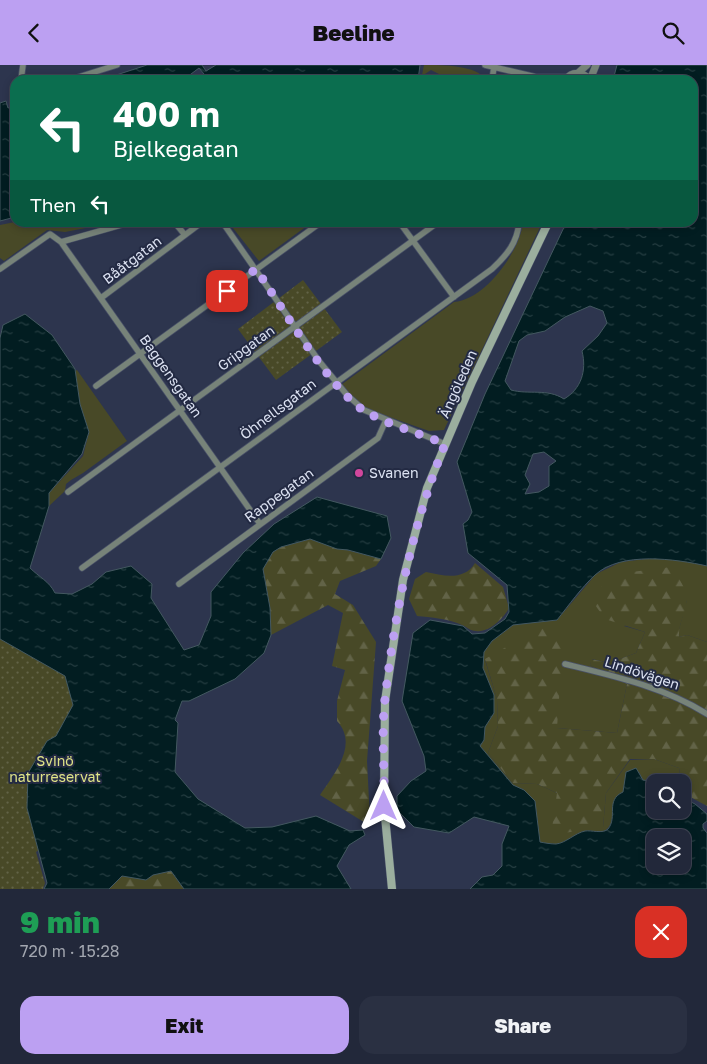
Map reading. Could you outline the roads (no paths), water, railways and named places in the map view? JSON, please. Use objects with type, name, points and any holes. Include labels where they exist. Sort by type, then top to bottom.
[{"type":"main road","name":"Ängöleden","points":[[392,889],[384,806],[385,701],[403,580],[427,488],[472,382],[546,227]]},
{"type":"street","points":[[85,75],[117,65]]},
{"type":"street","points":[[485,65],[528,75]]},
{"type":"street","points":[[574,75],[587,65]]},
{"type":"street","points":[[493,75],[494,67]]},
{"type":"street","points":[[578,73],[585,75]]},
{"type":"street","points":[[0,269],[50,234],[61,242],[114,227]]},
{"type":"street","points":[[178,227],[185,235]]},
{"type":"street","name":"Bååtgatan","points":[[101,298],[196,227]]},
{"type":"street","points":[[226,227],[336,382],[355,403],[386,420],[445,444]]},
{"type":"street","points":[[96,386],[314,227]]},
{"type":"street","points":[[403,227],[454,297]]},
{"type":"street","name":"Gripgatan","points":[[68,492],[431,227]]},
{"type":"street","name":"Öhnellsgatan","points":[[82,568],[492,269],[508,254],[517,237],[518,227]]},
{"type":"street","name":"Baggensgatan","points":[[61,242],[260,524]]},
{"type":"street","name":"Rappegatan","points":[[179,584],[378,438],[386,420]]},
{"type":"street","name":"Lindövägen","points":[[565,663],[642,683],[692,704],[707,714]]},
{"type":"water","points":[[147,65],[202,65],[206,71],[216,65],[420,65],[419,75],[203,75],[204,74],[199,68],[190,75],[116,75]]},
{"type":"water","points":[[617,65],[707,65],[707,566],[665,559],[619,562],[606,567],[595,575],[557,620],[513,625],[492,641],[484,652],[483,668],[494,695],[494,713],[485,727],[484,740],[480,746],[513,785],[524,790],[535,801],[540,842],[556,844],[585,831],[600,832],[608,829],[612,819],[614,799],[623,792],[626,772],[636,768],[643,780],[646,780],[646,819],[691,819],[691,802],[695,804],[707,814],[707,821],[703,824],[703,828],[707,833],[707,889],[470,889],[482,877],[493,875],[502,866],[502,844],[509,826],[474,817],[449,833],[414,827],[397,810],[397,796],[411,781],[426,771],[424,756],[402,701],[413,633],[430,620],[463,626],[472,634],[485,633],[505,619],[509,612],[507,585],[468,553],[463,524],[468,520],[472,512],[457,462],[485,394],[564,227],[698,227],[698,75],[614,75]],"holes":[[[590,306],[603,311],[607,323],[598,336],[582,351],[584,366],[581,379],[575,390],[564,399],[551,394],[511,390],[505,381],[519,341],[527,335],[545,331],[565,317]],[[544,452],[556,461],[549,466],[549,486],[539,492],[525,494],[530,484],[525,475],[533,454]]]},
{"type":"water","points":[[6,101],[8,108],[10,107],[10,218],[0,221],[0,103]]},
{"type":"water","points":[[25,314],[52,335],[75,369],[80,404],[89,432],[82,454],[49,493],[49,506],[30,568],[47,582],[55,593],[72,594],[92,584],[106,572],[131,566],[152,584],[151,598],[184,650],[199,645],[211,616],[211,592],[243,553],[274,524],[317,497],[387,516],[391,538],[381,559],[337,549],[310,539],[281,547],[273,552],[263,569],[270,608],[271,635],[264,653],[235,679],[189,701],[182,701],[175,720],[178,723],[175,772],[198,799],[245,828],[272,827],[316,816],[350,831],[363,830],[365,835],[349,845],[337,866],[351,889],[184,889],[171,871],[153,875],[146,880],[122,876],[109,889],[44,889],[47,883],[27,808],[28,773],[47,741],[56,736],[73,705],[65,676],[0,639],[0,338],[3,325]]},
{"type":"place","name":"Svanen","points":[[359,473]]},
{"type":"park label","name":"Svinö naturreservat","points":[[55,769]]}]
